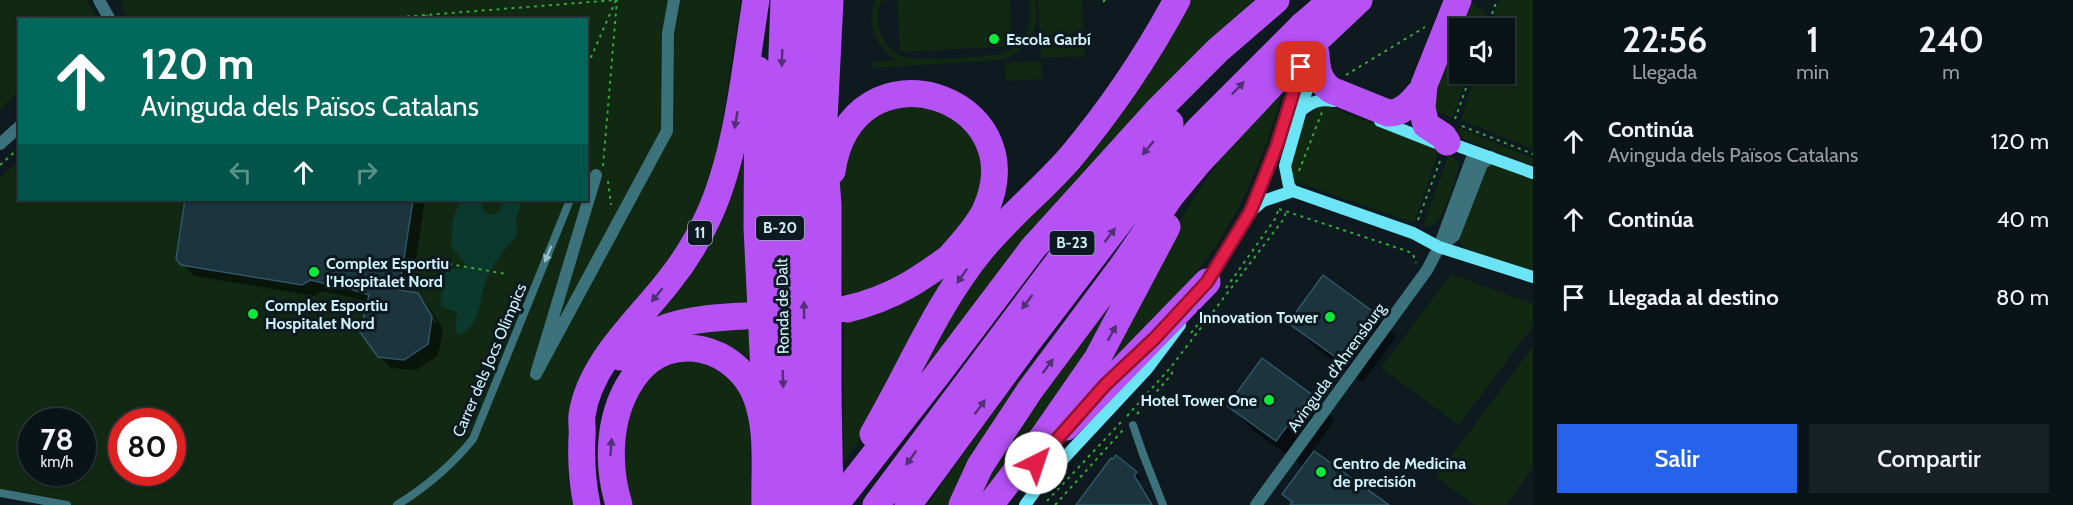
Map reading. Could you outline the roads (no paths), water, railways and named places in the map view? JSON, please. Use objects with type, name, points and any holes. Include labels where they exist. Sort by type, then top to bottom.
[{"type":"highway","name":"11","points":[[582,436],[582,415],[601,368],[622,337],[681,264],[711,210],[724,172],[735,127],[758,0]]},
{"type":"highway","points":[[758,0],[757,226],[765,394],[775,452],[765,496]]},
{"type":"highway","name":"Ronda de Dalt","points":[[784,0],[779,136],[775,452],[787,505]]},
{"type":"highway","name":"Ronda de Dalt","points":[[804,0],[801,133],[804,431],[807,505]]},
{"type":"highway","points":[[830,0],[823,140],[828,205],[830,505]]},
{"type":"highway","points":[[823,505],[870,440],[940,311],[964,273],[1001,228],[1069,159],[1104,115],[1135,70],[1177,0]]},
{"type":"highway","points":[[835,505],[1034,248],[1091,182],[1218,50],[1275,0]]},
{"type":"highway","name":"B-23","points":[[876,505],[1110,193],[1222,67],[1290,0]]},
{"type":"highway","name":"B-23","points":[[908,505],[1124,216],[1198,130],[1302,26],[1332,0]]},
{"type":"highway","points":[[962,505],[980,466],[1030,390],[1124,264],[1170,197],[1245,112],[1304,67],[1359,0]]},
{"type":"highway","points":[[1447,142],[1443,136],[1426,125],[1422,108],[1423,89],[1458,0]]},
{"type":"highway","points":[[1304,67],[1317,72],[1325,86],[1331,90],[1388,113],[1395,114],[1400,111],[1423,89]]},
{"type":"highway","points":[[847,309],[875,301],[907,287],[949,258],[986,228],[1029,189],[1092,122],[1135,70]]},
{"type":"highway","points":[[828,205],[835,153],[850,123],[865,108],[894,95],[923,93],[949,100],[962,108],[974,120],[986,138],[993,157],[994,176],[989,200],[979,221],[949,258]]},
{"type":"highway","points":[[990,505],[1045,434],[1097,359],[1164,233],[1195,183],[1245,112]]},
{"type":"highway","points":[[998,505],[1105,385],[1162,330],[1207,282]]},
{"type":"highway","points":[[587,505],[582,467],[582,436],[605,378],[619,359],[647,336],[673,325],[700,319],[745,316]]},
{"type":"highway","points":[[619,505],[613,482],[611,459],[612,437],[617,415],[637,373],[651,360],[669,352],[681,348],[705,350],[724,357],[735,365],[746,377],[758,403],[775,452]]},
{"type":"highway","points":[[846,505],[937,375]]},
{"type":"street","points":[[99,0],[109,18]]},
{"type":"street","points":[[587,201],[536,374],[667,131],[668,33],[674,0]]},
{"type":"street","points":[[1291,197],[1285,166],[1302,110],[1304,67],[1321,0]]},
{"type":"street","points":[[1025,505],[1041,483],[1148,369],[1178,329],[1250,212],[1277,145],[1304,67],[1332,0]]},
{"type":"street","points":[[1304,67],[1329,103]]},
{"type":"street","points":[[1302,110],[1310,102],[1320,100],[1436,143],[1447,142],[1533,173]]},
{"type":"street","points":[[0,144],[18,128]]},
{"type":"street","name":"Avinguda d'Ahrensburg","points":[[1256,505],[1426,270],[1439,247],[1473,152]]},
{"type":"street","points":[[1465,255],[1456,246],[1454,236],[1482,164],[1491,157]]},
{"type":"street","points":[[588,199],[595,175]]},
{"type":"street","points":[[1250,212],[1263,201],[1291,197],[1413,233],[1439,247],[1533,277]]},
{"type":"street","name":"Avinguda d'Ahrensburg","points":[[1439,247],[1454,236]]},
{"type":"lane","name":"Carrer dels Jocs Olímpics","points":[[397,505],[431,482],[455,461],[473,439],[570,201]]},
{"type":"lane","points":[[1133,422],[1163,505]]},
{"type":"lane","points":[[0,493],[67,505]]},
{"type":"place","name":"Escola Garbí","points":[[994,39]]},
{"type":"place","name":"Complex Esportiu l'Hospitalet Nord","points":[[314,272]]},
{"type":"place","name":"Complex Esportiu Hospitalet Nord","points":[[253,314]]},
{"type":"place","name":"Innovation Tower","points":[[1330,317]]},
{"type":"place","name":"Hotel Tower One","points":[[1269,400]]},
{"type":"place","name":"Centro de Medicina de precisión","points":[[1321,472]]}]
